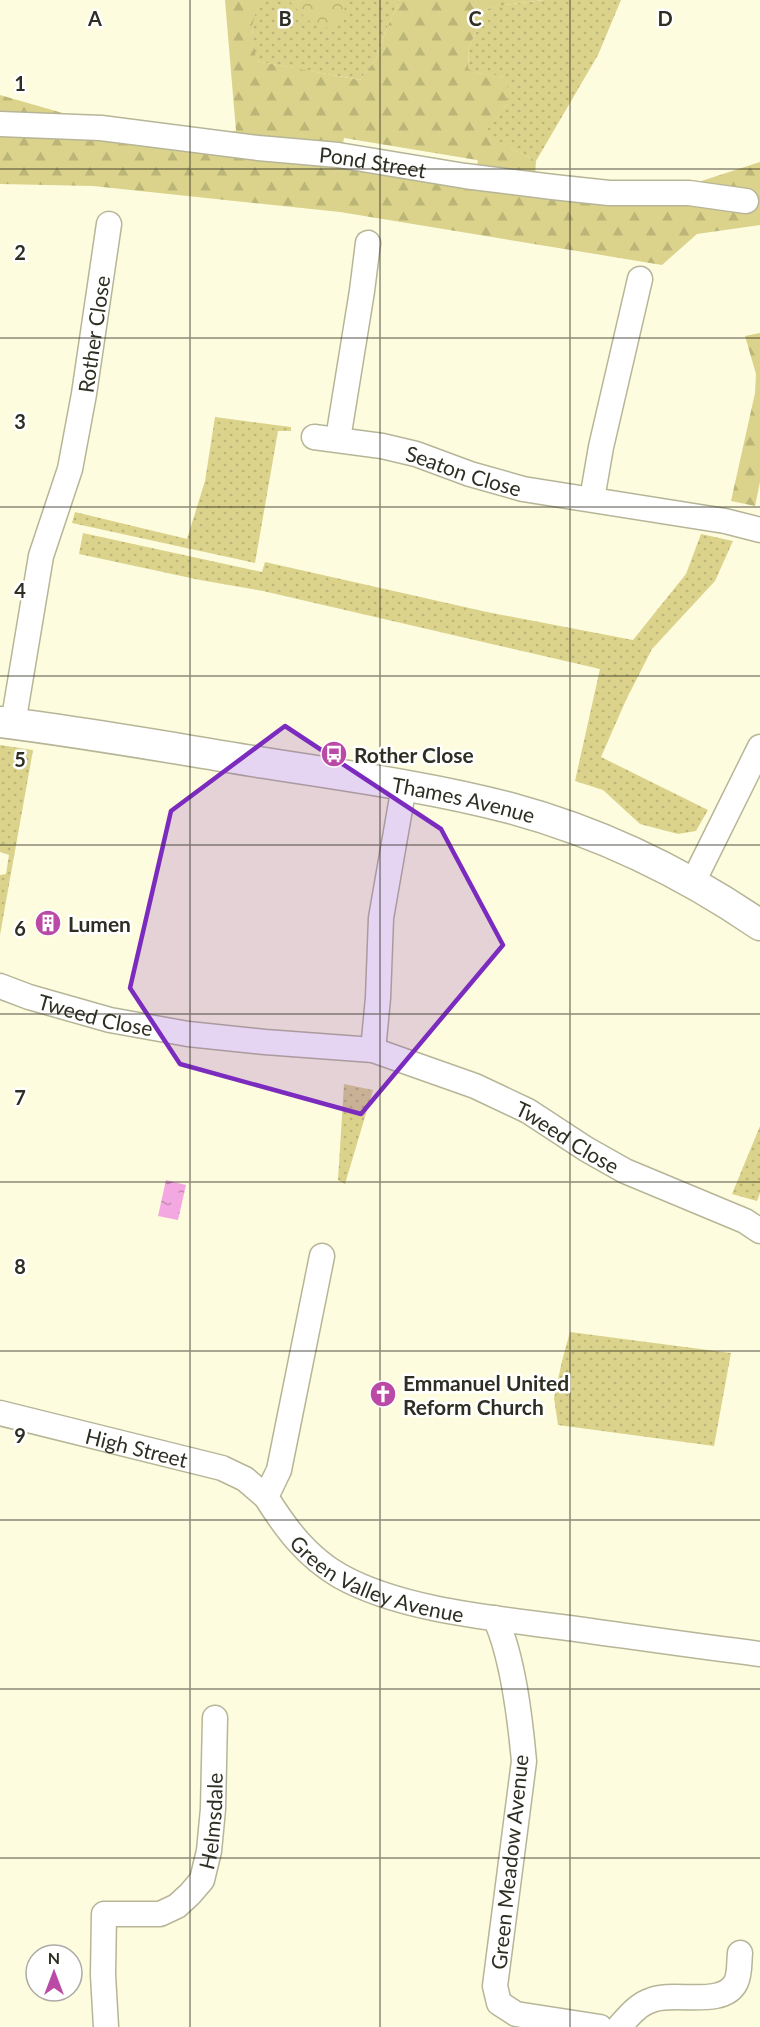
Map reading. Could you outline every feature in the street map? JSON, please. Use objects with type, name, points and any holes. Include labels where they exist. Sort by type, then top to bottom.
[{"type":"street","name":"Pond Street","points":[[0,124],[101,128],[258,148],[339,155],[465,176],[553,187],[609,193],[689,193],[746,201]]},
{"type":"street","name":"Rother Close","points":[[7,723],[41,556],[70,469],[84,394],[108,224]]},
{"type":"street","points":[[338,439],[368,243]]},
{"type":"street","points":[[592,499],[601,447],[640,279]]},
{"type":"street","name":"Seaton Close","points":[[314,437],[338,439],[416,454],[514,488],[725,521],[760,530]]},
{"type":"street","name":"Thames Avenue","points":[[7,723],[404,786],[488,803],[561,825],[632,852],[693,882],[760,925]]},
{"type":"street","points":[[693,882],[760,747]]},
{"type":"street","points":[[373,1050],[378,998],[381,918],[404,786]]},
{"type":"street","name":"Tweed Close","points":[[0,986],[29,997],[110,1020],[188,1034],[373,1050],[475,1086],[528,1111],[586,1149],[625,1171],[745,1221],[760,1231]]},
{"type":"street","points":[[266,1497],[281,1460],[322,1256]]},
{"type":"street","name":"High Street","points":[[0,1413],[222,1468],[245,1479],[266,1497]]},
{"type":"street","name":"Green Valley Avenue","points":[[266,1497],[300,1544],[315,1558],[340,1575],[368,1588],[407,1601],[495,1618],[760,1654]]},
{"type":"street","name":"Green Meadow Avenue","points":[[495,1618],[506,1647],[524,1761],[495,1986],[500,2003],[516,2014],[600,2027]]},
{"type":"street","name":"Helmsdale","points":[[106,2027],[103,1975],[104,1914],[160,1914],[177,1906],[202,1880],[209,1851],[213,1809],[215,1718]]},
{"type":"street","points":[[620,2027],[633,2011],[651,2000],[671,1996],[705,1998],[724,1994],[736,1982],[741,1953]]},
{"type":"highlighted area","points":[[285,726],[441,829],[503,945],[361,1114],[180,1064],[130,988],[171,811]]},
{"type":"green space","points":[[225,0],[259,0],[252,27],[256,61],[360,80],[376,59],[400,0],[544,0],[487,9],[469,47],[468,68],[477,73],[499,76],[508,81],[507,104],[484,134],[536,161],[535,177],[652,197],[760,162],[760,225],[697,234],[662,265],[340,212],[93,186],[0,184],[0,95],[66,114],[87,135],[231,144],[222,131],[236,131]],"holes":[[[344,138],[477,160],[476,169],[342,150]]]},
{"type":"green space","points":[[258,0],[400,0],[376,59],[360,80],[255,61],[252,27]]},
{"type":"green space","points":[[288,0],[344,0],[345,9],[338,22],[331,27],[324,28],[311,22]]},
{"type":"green space","points":[[544,0],[621,0],[598,55],[536,161],[483,134],[507,104],[503,77],[472,72],[468,68],[469,47],[487,9]]},
{"type":"green space","points":[[760,333],[760,482],[755,506],[731,501],[755,393],[756,374],[745,336]]},
{"type":"green space","points":[[215,417],[291,427],[291,431],[278,431],[255,563],[72,523],[75,512],[187,539],[205,481]]},
{"type":"green space","points":[[83,533],[262,572],[265,562],[487,612],[633,640],[686,574],[701,534],[733,541],[715,581],[652,649],[601,757],[708,810],[696,831],[678,834],[640,824],[603,790],[575,781],[600,669],[263,591],[79,554]]},
{"type":"green space","points":[[0,745],[33,750],[0,935],[0,875],[6,874],[9,855],[0,852]]},
{"type":"green space","points":[[344,1084],[373,1090],[345,1184],[338,1180]]},
{"type":"green space","points":[[760,1126],[760,1193],[757,1201],[732,1194]]},
{"type":"green space","points":[[570,1332],[731,1353],[714,1446],[558,1425],[554,1398]]},
{"type":"water","points":[[166,1180],[186,1185],[178,1220],[158,1216]]},
{"type":"place","name":"Rother Close","points":[[334,754]]},
{"type":"place","name":"Lumen","points":[[48,923]]},
{"type":"place","name":"Emmanuel United Reform Church","points":[[383,1394]]}]
